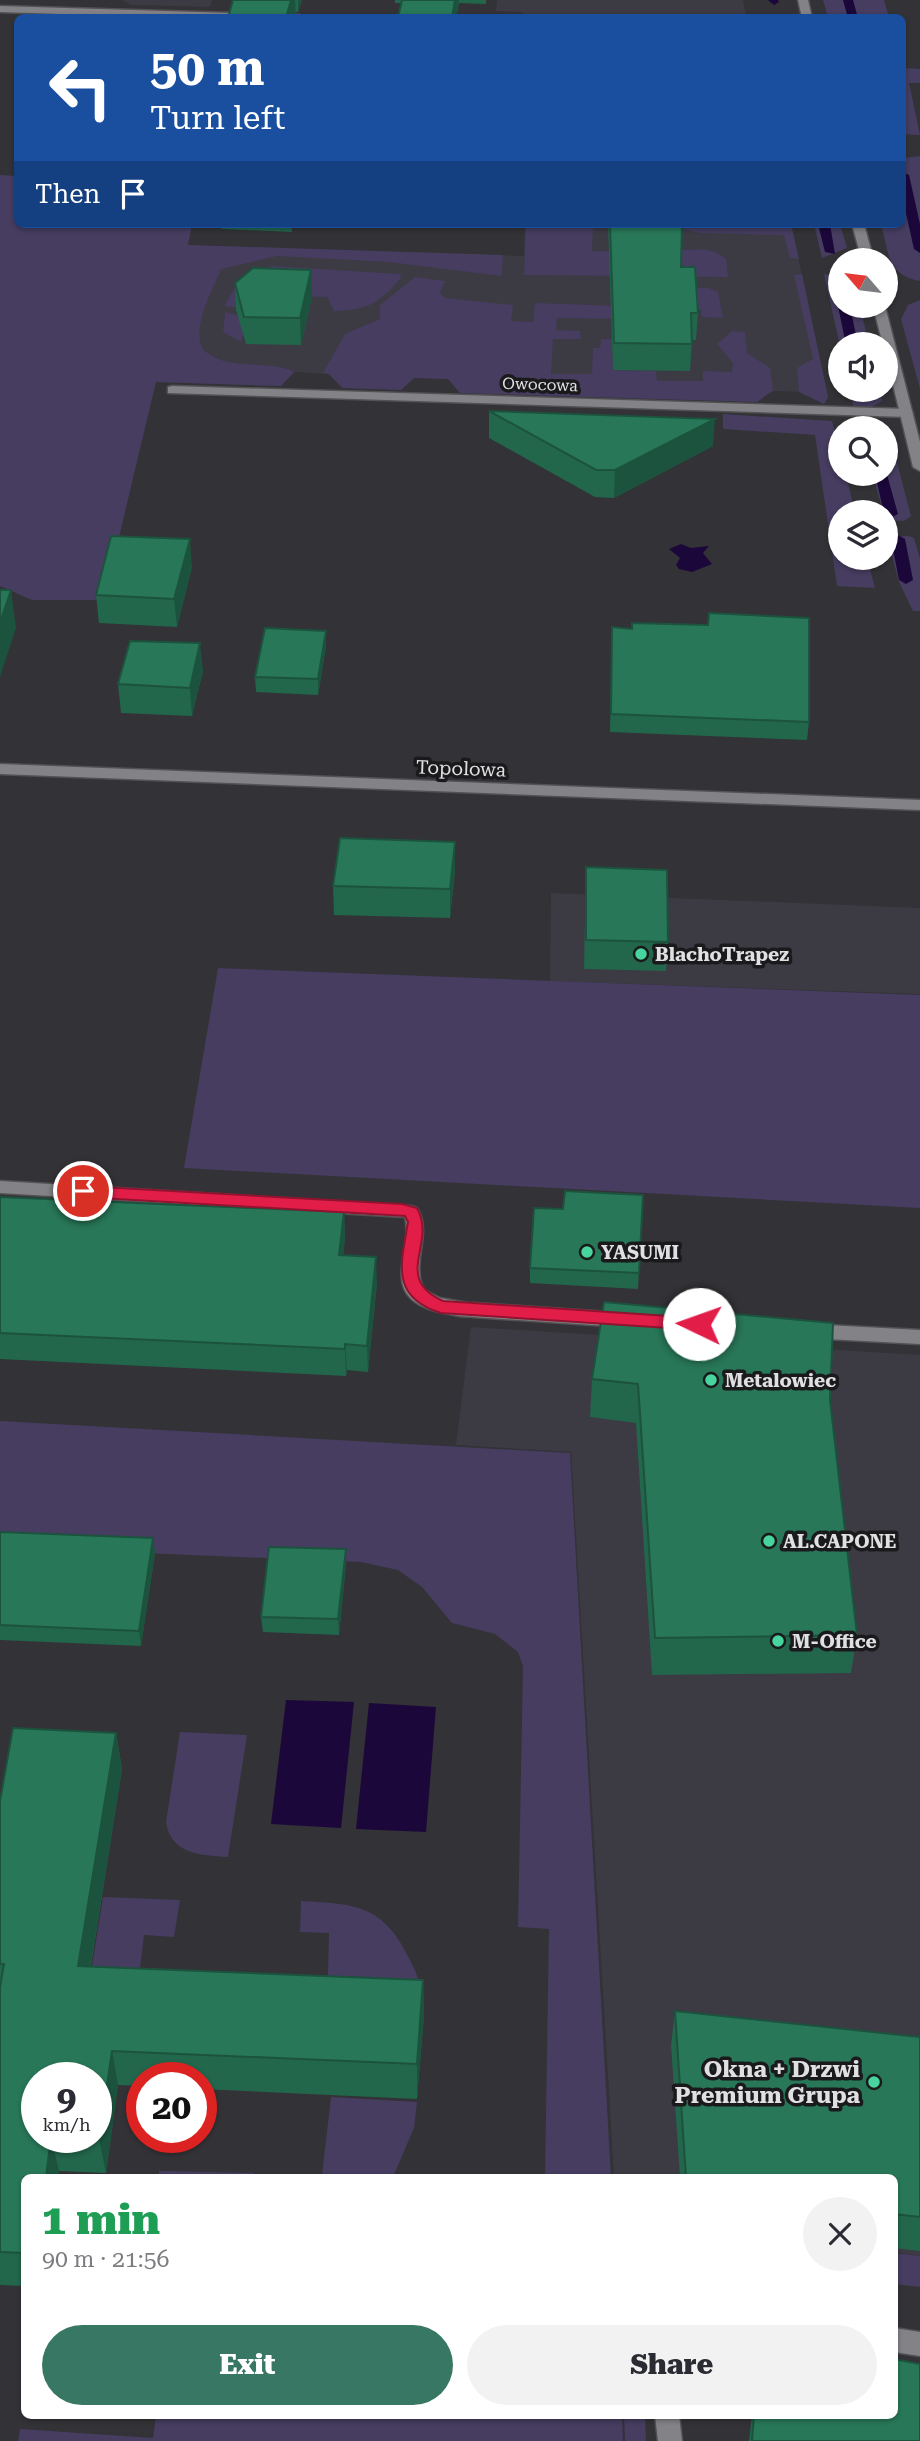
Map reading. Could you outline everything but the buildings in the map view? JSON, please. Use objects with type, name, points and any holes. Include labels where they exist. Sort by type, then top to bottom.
[{"type":"street","points":[[0,9],[167,14]]},
{"type":"street","points":[[860,228],[865,248]]},
{"type":"street","points":[[882,318],[920,467]]},
{"type":"street","name":"Owocowa","points":[[172,390],[907,413]]},
{"type":"street","name":"Topolowa","points":[[0,769],[920,804]]},
{"type":"street","points":[[0,1187],[402,1210],[415,1217],[408,1270],[414,1289],[421,1298],[441,1307],[644,1321]]},
{"type":"street","points":[[796,1330],[920,1337]]},
{"type":"street","points":[[898,2341],[920,2344]]},
{"type":"street","points":[[667,2419],[670,2441]]},
{"type":"shaded area","points":[[122,0],[212,0],[210,7],[131,5]]},
{"type":"shaded area","points":[[497,0],[743,0],[745,14],[524,14],[496,11]]},
{"type":"shaded area","points":[[823,0],[884,0],[888,14],[827,14]]},
{"type":"shaded area","points":[[906,68],[920,69],[920,83],[909,83],[920,135],[906,134]]},
{"type":"shaded area","points":[[920,156],[920,281],[898,271],[898,248],[887,248],[882,228],[906,228],[906,158]]},
{"type":"shaded area","points":[[0,175],[14,176],[14,228],[191,228],[188,245],[503,255],[502,276],[388,262],[277,256],[221,269],[201,320],[200,340],[203,349],[223,361],[271,366],[294,372],[281,386],[156,382],[104,600],[32,600],[0,586]]},
{"type":"shaded area","points":[[525,228],[792,228],[828,397],[823,404],[804,392],[774,391],[757,402],[460,393],[448,379],[414,378],[401,390],[342,388],[328,374],[295,372],[281,386],[156,382],[188,245],[524,256]]},
{"type":"shaded area","points":[[526,228],[593,228],[592,251],[681,253],[681,250],[710,250],[726,259],[728,277],[524,275]]},
{"type":"shaded area","points":[[792,228],[799,259],[790,258],[784,235],[701,233],[681,229]]},
{"type":"shaded area","points":[[815,228],[841,228],[847,248],[828,248],[828,256],[822,258]]},
{"type":"shaded area","points":[[272,266],[400,274],[401,278],[379,300],[355,309],[334,311],[327,297],[253,295],[238,308],[225,306],[243,280]]},
{"type":"shaded area","points":[[802,274],[828,397],[824,404],[799,392],[797,368],[813,359],[794,275]]},
{"type":"shaded area","points":[[824,274],[828,275],[828,292]]},
{"type":"shaded area","points":[[415,277],[445,281],[440,293],[445,298],[513,305],[511,321],[533,322],[535,303],[620,306],[620,319],[557,318],[556,330],[580,331],[581,339],[553,339],[551,374],[592,374],[593,348],[600,348],[601,339],[612,339],[613,370],[656,371],[657,381],[703,381],[703,371],[732,372],[733,363],[717,344],[732,331],[745,332],[747,353],[770,368],[773,390],[757,402],[460,393],[448,379],[414,378],[401,390],[343,388],[329,374],[323,373],[345,334],[380,319],[380,305]]},
{"type":"shaded area","points":[[628,286],[709,288],[718,292],[723,318],[702,317],[701,310]]},
{"type":"shaded area","points":[[920,300],[920,389],[901,319],[908,305]]},
{"type":"shaded area","points":[[225,312],[247,318],[241,342],[223,332]]},
{"type":"shaded area","points":[[834,318],[863,318],[866,332],[837,332]]},
{"type":"shaded area","points":[[853,402],[880,402],[870,408],[854,409]]},
{"type":"shaded area","points":[[723,414],[828,421],[828,486],[849,486],[852,500],[828,500],[828,524],[815,435],[723,429]]},
{"type":"shaded area","points":[[898,466],[911,516],[904,521],[898,521],[898,500],[880,500],[876,486],[898,486]]},
{"type":"shaded area","points":[[898,536],[914,538],[920,559],[920,611],[913,611],[899,582],[896,570],[898,570]]},
{"type":"shaded area","points":[[681,544],[691,548],[709,546],[703,553],[712,564],[692,572],[679,569],[676,565],[680,558],[669,549]]},
{"type":"shaded area","points":[[835,570],[870,570],[875,588],[837,586]]},
{"type":"shaded area","points":[[551,893],[920,908],[920,994],[550,981]]},
{"type":"shaded area","points":[[218,968],[920,995],[920,1208],[184,1168]]},
{"type":"shaded area","points":[[471,1327],[920,1355],[920,2256],[898,2253],[898,2174],[614,2174],[571,1452],[456,1445]]},
{"type":"shaded area","points":[[0,1421],[570,1453],[611,2174],[545,2174],[549,1929],[518,1927],[523,1666],[518,1652],[495,1634],[452,1623],[422,1587],[398,1570],[361,1562],[0,1547]]},
{"type":"shaded area","points":[[286,1700],[354,1702],[341,1828],[271,1824]]},
{"type":"shaded area","points":[[369,1703],[436,1707],[426,1832],[356,1829]]},
{"type":"shaded area","points":[[180,1732],[247,1735],[228,1857],[189,1851],[174,1841],[169,1833],[166,1822]]},
{"type":"shaded area","points":[[103,1897],[180,1900],[174,1937],[144,1935],[136,2001],[87,1998]]},
{"type":"shaded area","points":[[301,1901],[352,1906],[378,1917],[389,1927],[416,1973],[422,1992],[424,2015],[327,2011],[329,1933],[300,1932]]},
{"type":"shaded area","points":[[331,2097],[417,2102],[414,2128],[394,2174],[322,2174]]},
{"type":"shaded area","points":[[159,2171],[254,2173],[254,2174],[159,2174]]},
{"type":"shaded area","points":[[898,2253],[920,2256],[920,2287],[898,2284]]},
{"type":"shaded area","points":[[155,2419],[622,2419],[623,2441],[18,2441],[20,2429],[153,2438]]},
{"type":"shaded area","points":[[624,2419],[645,2419],[646,2441],[625,2441]]},
{"type":"waterway","points":[[848,0],[852,14]]},
{"type":"waterway","points":[[906,188],[920,249]]},
{"type":"waterway","points":[[825,228],[830,248]]},
{"type":"waterway","points":[[846,318],[849,332]]},
{"type":"waterway","points":[[884,486],[888,500]]},
{"type":"waterway","points":[[898,539],[906,580]]},
{"type":"place","name":"BlachoTrapez","points":[[641,954]]},
{"type":"place","name":"YASUMI","points":[[587,1252]]},
{"type":"place","name":"Metalowiec","points":[[711,1380]]},
{"type":"place","name":"AL.CAPONE","points":[[769,1541]]},
{"type":"place","name":"M-Office","points":[[778,1641]]},
{"type":"place","name":"Okna + Drzwi Premium Grupa","points":[[874,2082]]},
{"type":"route","points":[[83,1191],[402,1210],[411,1212],[416,1222],[408,1270],[410,1280],[421,1298],[441,1307],[699,1324]]}]
